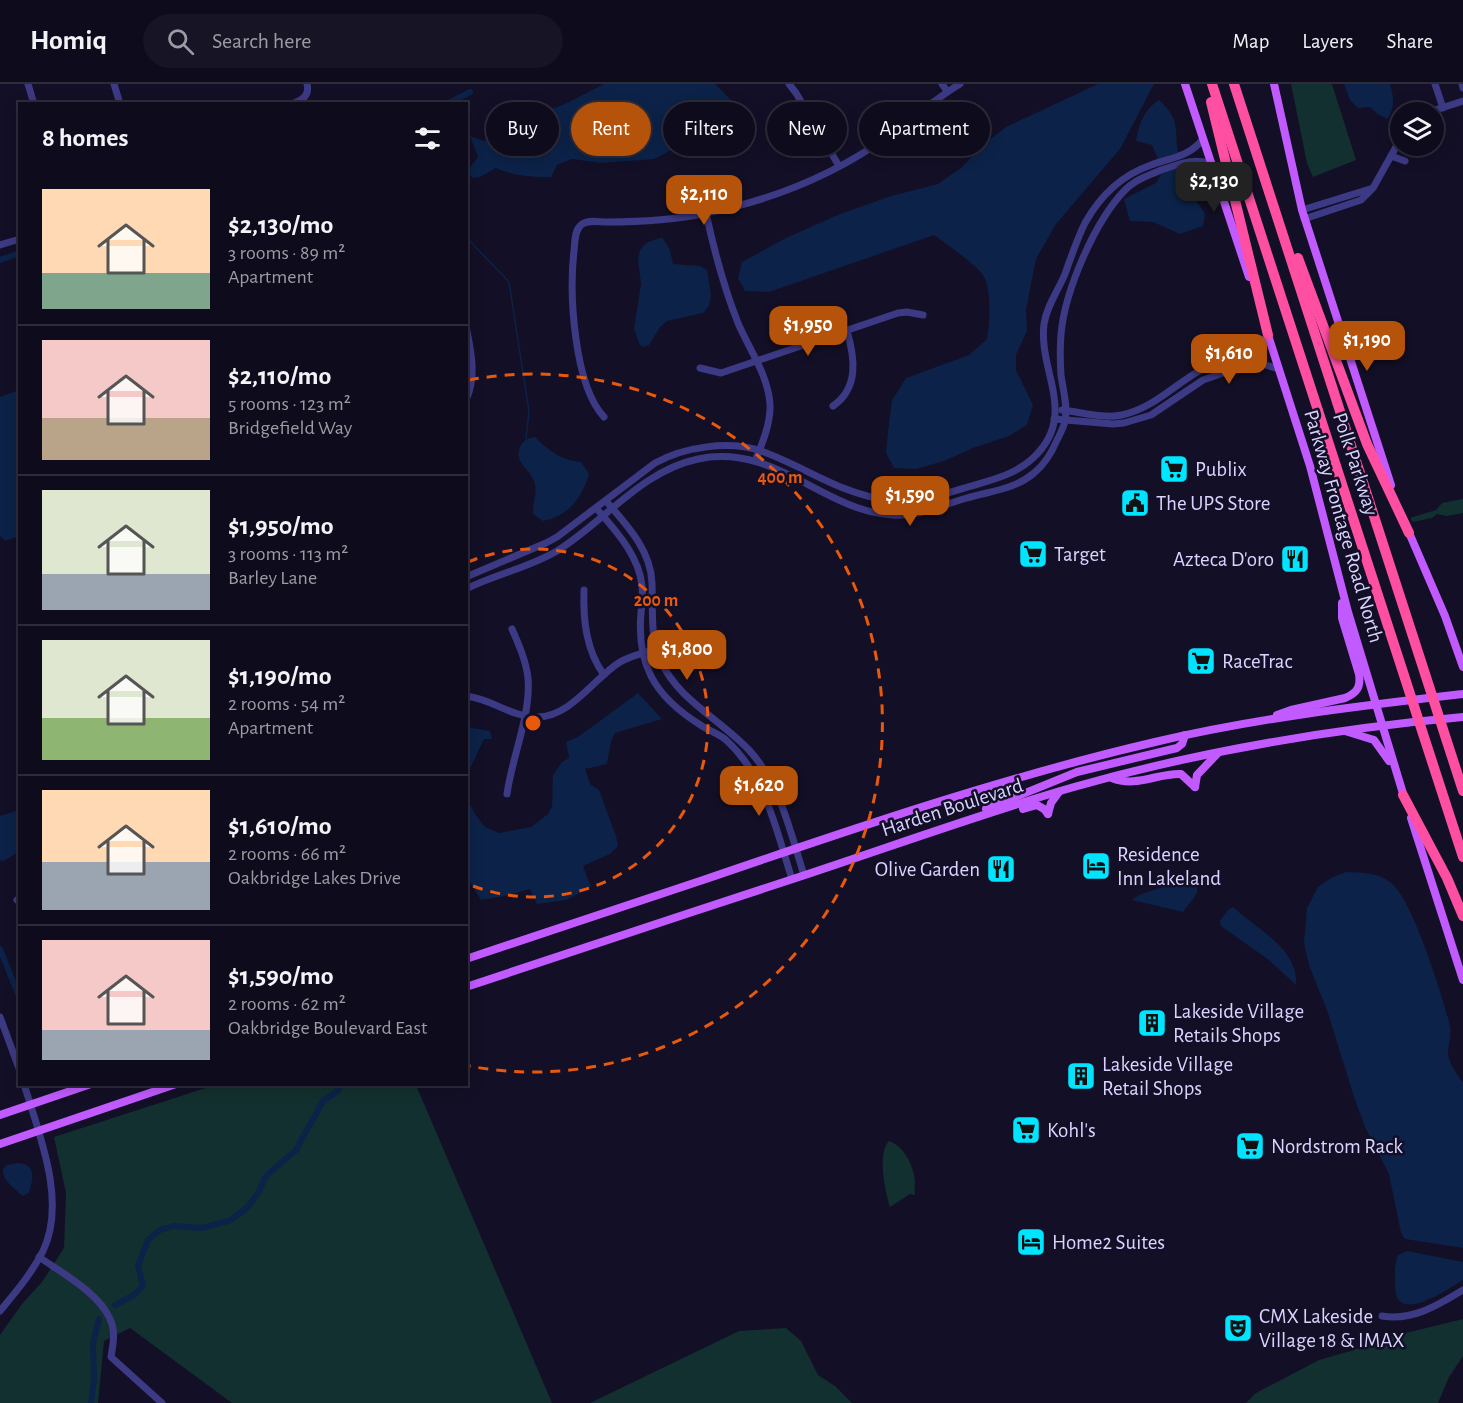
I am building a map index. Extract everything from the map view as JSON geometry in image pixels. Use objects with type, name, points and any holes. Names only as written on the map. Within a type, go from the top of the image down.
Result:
[{"type":"highway","points":[[1207,84],[1268,335]]},
{"type":"highway","name":"Polk Parkway","points":[[1212,84],[1463,857]]},
{"type":"highway","name":"Polk Parkway","points":[[1234,84],[1463,791]]},
{"type":"highway","points":[[1249,128],[1366,444],[1409,532]]},
{"type":"highway","points":[[1403,795],[1433,850],[1463,916]]},
{"type":"main road","name":"Parkway Frontage Road North","points":[[1185,84],[1310,466],[1342,589],[1403,795],[1463,980]]},
{"type":"main road","points":[[1274,84],[1303,214],[1367,414],[1409,532],[1445,616],[1463,667]]},
{"type":"main road","points":[[1259,721],[1291,710],[1345,698],[1353,695],[1358,689],[1359,674],[1342,618],[1342,589]]},
{"type":"main road","name":"Harden Boulevard","points":[[468,958],[981,788],[1185,735],[1259,721],[1463,694]]},
{"type":"main road","name":"Harden Boulevard","points":[[468,986],[1059,792],[1218,753],[1382,724],[1463,717]]},
{"type":"main road","points":[[1343,730],[1374,740],[1397,774]]},
{"type":"main road","points":[[913,839],[935,826],[990,808],[1077,772],[1177,748],[1182,744],[1185,735]]},
{"type":"main road","points":[[1112,778],[1120,782],[1133,783],[1160,776],[1181,774],[1195,787],[1197,775],[1218,753]]},
{"type":"main road","points":[[959,823],[974,824],[1037,805],[1048,814],[1051,803],[1059,792]]},
{"type":"main road","points":[[0,1115],[85,1086]]},
{"type":"main road","points":[[0,1144],[170,1086]]},
{"type":"street","points":[[28,84],[33,102]]},
{"type":"street","points":[[114,84],[119,102]]},
{"type":"street","points":[[296,102],[307,94],[308,84]]},
{"type":"street","points":[[789,84],[839,166]]},
{"type":"street","points":[[942,84],[948,91]]},
{"type":"street","points":[[604,417],[594,406],[579,357],[574,331],[572,275],[578,229],[585,222],[646,221],[706,213],[771,195],[839,166],[890,135],[960,84]]},
{"type":"street","points":[[1435,84],[1441,102]]},
{"type":"street","points":[[1444,108],[1463,101]]},
{"type":"street","points":[[468,576],[546,543],[606,501],[642,472],[667,457],[708,447],[723,446],[760,450],[860,495],[890,501],[914,501],[937,496],[1023,467],[1043,446],[1054,419],[1054,388],[1044,340],[1045,322],[1050,304],[1064,276],[1083,227],[1094,208],[1119,182],[1136,171],[1190,152],[1203,139]]},
{"type":"street","points":[[1303,214],[1361,200],[1373,188],[1391,156],[1405,161]]},
{"type":"street","points":[[468,588],[544,558],[564,546],[649,481],[685,463],[716,457],[755,461],[774,467],[855,506],[892,515],[911,515],[1022,482],[1034,473],[1054,449],[1065,420],[1061,334],[1065,309],[1077,273],[1096,234],[1126,189],[1139,179],[1196,160],[1211,164]]},
{"type":"street","points":[[706,213],[729,296],[766,384],[770,404],[767,426],[755,461]]},
{"type":"street","points":[[0,245],[18,240]]},
{"type":"street","points":[[700,368],[721,373],[898,313],[923,315]]},
{"type":"street","points":[[833,406],[847,394],[851,379],[852,353],[847,331]]},
{"type":"street","points":[[1055,410],[1112,416],[1134,411],[1148,406],[1198,371],[1254,349],[1268,335]]},
{"type":"street","points":[[468,341],[473,379],[468,394]]},
{"type":"street","points":[[1054,419],[1124,423],[1151,415],[1203,380],[1262,364],[1279,369]]},
{"type":"street","points":[[606,501],[642,548],[647,559],[652,581],[655,649],[671,681],[740,741],[757,760],[775,788],[783,806],[804,875]]},
{"type":"street","points":[[596,508],[627,546],[640,574],[643,598],[640,637],[651,677],[672,705],[724,738],[744,759],[763,791],[792,879]]},
{"type":"street","points":[[584,590],[585,619],[590,645],[595,660],[604,675]]},
{"type":"street","points":[[507,795],[510,772],[527,705],[528,681],[523,657],[512,629]]},
{"type":"street","points":[[468,696],[485,700],[514,715],[547,716],[561,711],[620,662],[655,649]]},
{"type":"street","points":[[0,1017],[18,1066]]},
{"type":"street","points":[[0,1311],[19,1288],[39,1257],[51,1227],[53,1211],[52,1190],[25,1086]]},
{"type":"street","points":[[39,1257],[78,1284],[101,1305],[111,1320],[114,1338],[111,1357],[162,1403]]},
{"type":"street","points":[[1382,1316],[1399,1317],[1424,1311],[1463,1290]]},
{"type":"green space","points":[[1291,84],[1332,84],[1356,160],[1313,177],[1307,163]]},
{"type":"green space","points":[[1463,499],[1463,513],[1446,516],[1437,514],[1432,518],[1413,522],[1410,518],[1436,510],[1442,503]]},
{"type":"green space","points":[[212,1086],[416,1086],[552,1403],[232,1403],[130,1328],[104,1341],[98,1403],[0,1403],[0,1335],[22,1304],[42,1282],[64,1248],[66,1193],[54,1137]]},
{"type":"green space","points":[[889,1141],[898,1146],[906,1155],[915,1178],[915,1195],[910,1194],[890,1207],[884,1183],[883,1163],[883,1154]]},
{"type":"green space","points":[[1463,1319],[1463,1356],[1449,1377],[1438,1403],[1246,1403],[1256,1393],[1319,1360],[1354,1350],[1373,1341]]},
{"type":"green space","points":[[786,1328],[801,1341],[818,1375],[835,1386],[852,1403],[590,1403],[739,1331]]},
{"type":"water","points":[[604,84],[715,84],[732,102],[663,102],[663,154],[654,159],[601,163],[572,159],[557,165],[551,177],[516,174],[496,168],[480,177],[472,178],[468,170],[478,157],[470,136],[484,141],[486,140],[486,156],[559,156],[559,106]]},
{"type":"water","points":[[1098,84],[1154,84],[1120,149],[1056,224],[1036,259],[1026,310],[1027,331],[1016,355],[1016,370],[1033,405],[1027,425],[1009,436],[944,461],[916,469],[894,468],[886,453],[892,400],[906,378],[969,355],[987,339],[989,296],[982,274],[967,259],[934,235],[769,292],[745,291],[738,278],[742,262],[786,238],[840,214],[891,196],[938,184],[962,167],[972,156],[990,156],[990,140],[1006,127]]},
{"type":"water","points":[[1344,84],[1390,84],[1393,102],[1390,102],[1388,119],[1370,107],[1358,108],[1350,100]]},
{"type":"water","points":[[1159,100],[1174,119],[1178,153],[1158,159],[1152,145],[1136,141],[1143,118]]},
{"type":"water","points":[[1183,167],[1197,202],[1205,214],[1203,226],[1180,234],[1153,222],[1130,221],[1124,199],[1156,183],[1162,173]]},
{"type":"water","points":[[662,237],[670,250],[673,264],[700,266],[707,270],[711,295],[709,306],[703,313],[667,321],[660,327],[649,345],[644,347],[640,345],[634,329],[641,284],[638,259],[640,250],[646,243]]},
{"type":"water","points":[[18,390],[18,536],[5,541],[0,536],[0,397]]},
{"type":"water","points":[[535,437],[556,454],[581,462],[589,474],[583,491],[573,505],[560,515],[543,521],[533,514],[535,485],[519,458],[520,447],[523,443]]},
{"type":"water","points":[[638,693],[662,719],[615,733],[611,741],[607,764],[585,769],[590,784],[599,790],[618,846],[610,854],[583,866],[591,887],[566,900],[537,904],[530,889],[481,900],[468,879],[468,800],[485,827],[499,833],[531,827],[548,814],[552,807],[553,775],[562,762],[569,758],[566,742],[578,737]]},
{"type":"water","points":[[468,727],[490,731],[492,739],[484,739],[468,773]]},
{"type":"water","points":[[18,810],[18,853],[2,862],[0,859],[0,816]]},
{"type":"water","points":[[1346,872],[1380,876],[1399,891],[1417,927],[1441,993],[1450,1029],[1448,1054],[1463,1082],[1463,1248],[1405,1239],[1401,1233],[1389,1174],[1365,1127],[1327,1010],[1309,965],[1304,943],[1307,908],[1318,887]]},
{"type":"water","points":[[1189,878],[1197,886],[1197,890],[1183,912],[1132,900],[1139,895]]},
{"type":"water","points":[[1233,907],[1283,950],[1291,960],[1296,985],[1269,960],[1221,926],[1220,921]]},
{"type":"water","points":[[18,1163],[28,1166],[32,1174],[29,1193],[22,1196],[6,1180],[3,1173],[7,1165]]},
{"type":"water","points":[[1407,1251],[1463,1262],[1463,1280],[1424,1302],[1404,1304],[1398,1298],[1395,1287],[1395,1270],[1398,1255]]},
{"type":"waterway","points":[[451,102],[470,92]]},
{"type":"waterway","points":[[468,239],[509,282],[529,411],[526,439]]},
{"type":"waterway","points":[[0,260],[18,254]]},
{"type":"waterway","points":[[0,949],[18,994]]},
{"type":"waterway","points":[[115,1305],[134,1295],[143,1286],[138,1266],[148,1240],[160,1230],[173,1226],[202,1228],[231,1220],[248,1207],[266,1176],[296,1150],[323,1101],[338,1091],[340,1086]]},
{"type":"waterway","points":[[91,1403],[94,1379],[93,1343],[99,1319]]},
{"type":"place","name":"Publix","points":[[1174,469]]},
{"type":"place","name":"The UPS Store","points":[[1135,503]]},
{"type":"place","name":"Target","points":[[1033,554]]},
{"type":"place","name":"Azteca D'oro","points":[[1295,559]]},
{"type":"place","name":"RaceTrac","points":[[1201,661]]},
{"type":"place","name":"Residence Inn Lakeland","points":[[1096,866]]},
{"type":"place","name":"Olive Garden","points":[[1001,869]]},
{"type":"place","name":"Lakeside Village Retails Shops","points":[[1152,1023]]},
{"type":"place","name":"Lakeside Village Retail Shops","points":[[1081,1076]]},
{"type":"place","name":"Kohl's","points":[[1026,1130]]},
{"type":"place","name":"Nordstrom Rack","points":[[1250,1146]]},
{"type":"place","name":"Home2 Suites","points":[[1031,1242]]},
{"type":"place","name":"CMX Lakeside Village 18 & IMAX","points":[[1238,1328]]}]
